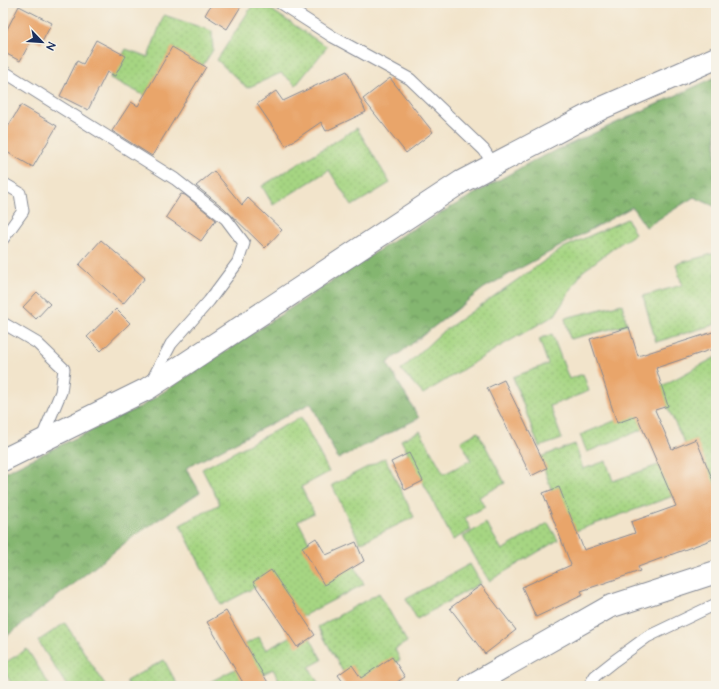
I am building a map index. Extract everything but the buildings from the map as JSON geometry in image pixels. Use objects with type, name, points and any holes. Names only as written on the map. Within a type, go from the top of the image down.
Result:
[{"type":"street","points":[[3,460],[147,389],[461,182],[602,108],[716,58]]},
{"type":"street","points":[[470,686],[609,607],[716,572]]},
{"type":"lane","points":[[280,3],[333,37],[410,79],[484,150],[494,164]]},
{"type":"lane","points":[[3,71],[175,179],[226,219],[244,243],[238,262],[209,301],[171,344],[147,389]]},
{"type":"lane","points":[[3,183],[20,193],[23,211],[3,239]]},
{"type":"lane","points":[[3,323],[37,343],[64,369],[61,392],[40,442]]},
{"type":"lane","points":[[589,686],[595,676],[647,637],[716,604]]},
{"type":"green space","points":[[254,3],[261,3],[327,47],[296,85],[281,73],[247,88],[217,60]]},
{"type":"green space","points":[[164,15],[212,31],[213,50],[173,110],[110,78],[126,49],[148,57]]},
{"type":"green space","points":[[716,77],[716,207],[694,197],[646,227],[632,207],[484,288],[387,363],[419,418],[338,459],[311,403],[186,468],[200,492],[134,536],[3,639],[3,473],[142,406],[402,235],[529,163]]},
{"type":"green space","points":[[357,128],[390,183],[352,206],[329,170],[273,205],[262,186]]},
{"type":"green space","points":[[627,219],[635,234],[582,272],[555,315],[499,347],[423,394],[401,370],[441,333],[563,248]]},
{"type":"green space","points":[[716,253],[716,324],[656,342],[643,296],[682,285],[676,264]]},
{"type":"green space","points":[[622,304],[627,325],[570,339],[565,318]]},
{"type":"green space","points":[[552,334],[569,379],[583,374],[589,391],[550,406],[562,439],[539,447],[513,377],[548,364],[539,339]]},
{"type":"green space","points":[[716,357],[716,508],[658,388]]},
{"type":"green space","points":[[639,411],[646,428],[587,452],[580,435]]},
{"type":"green space","points":[[301,417],[329,472],[301,487],[314,513],[298,521],[323,568],[348,555],[364,584],[295,620],[273,578],[221,605],[180,525],[220,504],[202,469]]},
{"type":"green space","points":[[420,431],[444,474],[471,460],[461,441],[478,432],[505,483],[479,497],[485,507],[465,518],[471,530],[453,540],[401,440]]},
{"type":"green space","points":[[575,444],[583,469],[606,461],[613,481],[664,463],[676,495],[567,534],[540,457]]},
{"type":"green space","points":[[385,458],[414,517],[360,543],[332,485]]},
{"type":"green space","points":[[486,523],[502,550],[548,523],[558,540],[489,581],[463,537]]},
{"type":"green space","points":[[470,564],[481,583],[417,619],[406,599]]},
{"type":"green space","points":[[379,593],[407,642],[395,649],[400,660],[351,686],[318,627]]},
{"type":"green space","points":[[65,623],[106,686],[67,686],[38,641]]},
{"type":"green space","points":[[305,629],[322,660],[309,667],[320,686],[282,686],[273,669],[259,676],[242,646],[259,637],[266,650]]},
{"type":"green space","points":[[27,649],[50,686],[13,686],[3,669],[3,664]]},
{"type":"green space","points":[[164,660],[178,686],[129,686],[126,681]]},
{"type":"green space","points":[[239,667],[249,686],[202,686]]}]
